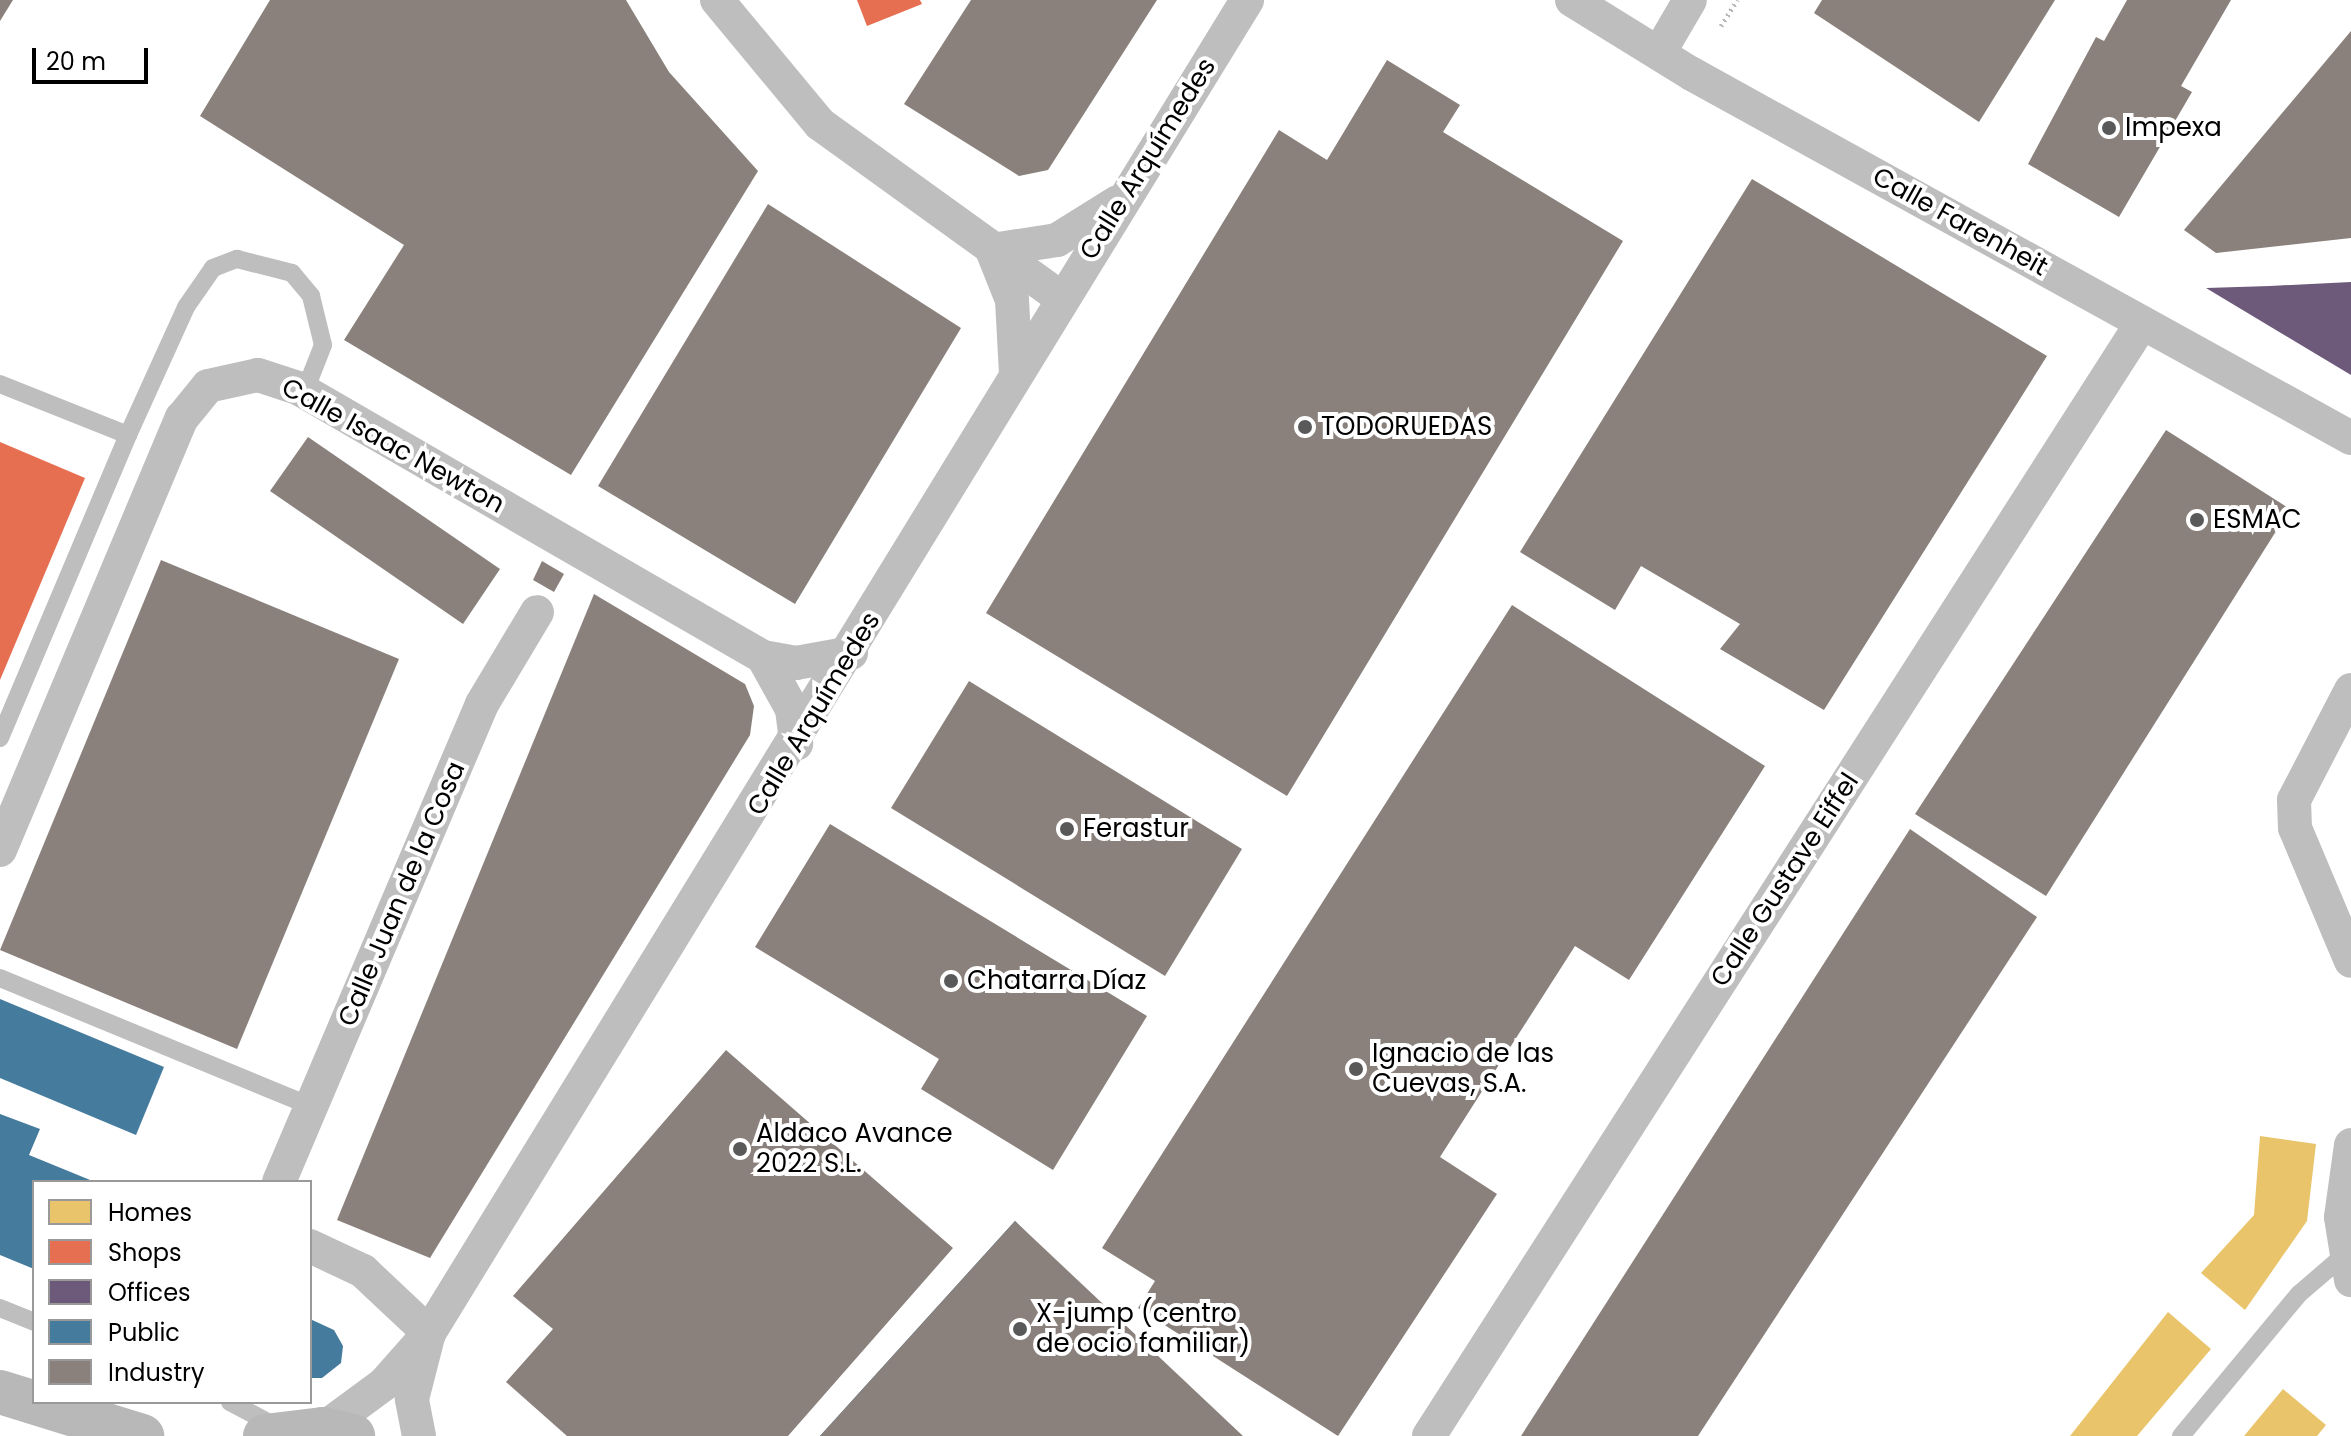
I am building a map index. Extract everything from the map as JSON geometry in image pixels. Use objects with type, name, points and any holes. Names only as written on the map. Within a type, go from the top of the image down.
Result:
[{"type":"street","points":[[717,0],[820,124],[1061,298]]},
{"type":"street","name":"Calle Arquímedes","points":[[419,1436],[412,1399],[429,1333],[796,744],[1061,298],[1247,0]]},
{"type":"street","name":"Calle Farenheit","points":[[1572,0],[1659,53],[2351,438]]},
{"type":"street","points":[[1659,53],[1690,0]]},
{"type":"street","points":[[992,250],[1057,240],[1124,197]]},
{"type":"street","points":[[992,250],[1012,300],[1016,373]]},
{"type":"street","name":"Calle Gustave Eiffel","points":[[1429,1436],[2142,323]]},
{"type":"street","name":"Calle Isaac Newton","points":[[0,850],[182,418],[208,386],[258,375],[305,391],[763,657],[796,663],[851,653]]},
{"type":"street","name":"Calle Juan de la Cosa","points":[[280,1180],[482,704],[537,612]]},
{"type":"street","points":[[763,657],[792,709],[796,744]]},
{"type":"street","points":[[2351,690],[2294,800],[2295,828],[2351,961]]},
{"type":"street","points":[[2346,1268],[2351,1145]]},
{"type":"street","points":[[306,1433],[384,1384],[429,1333],[363,1271],[312,1247]]},
{"type":"street","points":[[12,1398],[78,1436]]},
{"type":"street","points":[[12,1398],[32,1404]]},
{"type":"street","points":[[33,1404],[142,1436]]},
{"type":"lane","points":[[0,738],[128,435],[186,307],[213,268],[237,259],[292,273],[311,296],[323,345],[305,391]]},
{"type":"lane","points":[[0,384],[128,435]]},
{"type":"lane","points":[[0,978],[311,1106]]},
{"type":"lane","points":[[2181,1436],[2299,1294],[2346,1268]]},
{"type":"lane","points":[[0,1308],[32,1321]]},
{"type":"lane","points":[[235,1404],[306,1433]]},
{"type":"building: Homes","points":[[2260,1136],[2316,1144],[2307,1221],[2245,1310],[2201,1273],[2254,1215]]},
{"type":"building: Homes","points":[[2168,1312],[2211,1349],[2137,1436],[2070,1436]]},
{"type":"building: Homes","points":[[2283,1389],[2326,1425],[2317,1436],[2244,1436]]},
{"type":"building: Shops","points":[[857,0],[920,0],[922,4],[867,26]]},
{"type":"building: Shops","points":[[0,442],[85,478],[0,680]]},
{"type":"building: Offices","points":[[2351,282],[2351,375],[2206,288],[2270,286]]},
{"type":"building: Public","points":[[0,999],[164,1067],[136,1135],[0,1078]]},
{"type":"building: Public","points":[[0,1114],[40,1129],[29,1155],[90,1180],[32,1180],[32,1268],[0,1255]]},
{"type":"building: Public","name":"X-jump (centro de ocio familiar)","points":[[1015,1221],[1229,1436],[820,1436]]},
{"type":"building: Public","points":[[312,1320],[334,1330],[343,1346],[341,1363],[322,1378],[312,1378]]},
{"type":"building: Industry","points":[[0,0],[13,0],[0,21]]},
{"type":"building: Industry","points":[[270,0],[626,0],[669,72],[758,171],[571,475],[344,340],[404,245],[200,116]]},
{"type":"building: Industry","points":[[971,0],[1157,0],[1048,170],[1019,176],[904,104]]},
{"type":"building: Industry","points":[[1822,0],[2055,0],[1979,122],[1814,13]]},
{"type":"building: Industry","name":"Impexa","points":[[2127,0],[2231,0],[2181,86],[2192,92],[2119,217],[2028,164],[2096,37],[2104,41]]},
{"type":"building: Industry","points":[[2351,31],[2351,238],[2216,253],[2184,230]]},
{"type":"building: Industry","name":"TODORUEDAS","points":[[1387,60],[1460,105],[1443,132],[1623,241],[1287,796],[986,613],[1279,130],[1327,160]]},
{"type":"building: Industry","points":[[1752,179],[2047,356],[1824,710],[1720,649],[1740,624],[1641,566],[1615,610],[1520,552]]},
{"type":"building: Industry","points":[[768,204],[961,328],[795,604],[598,486]]},
{"type":"building: Industry","points":[[2166,430],[2290,509],[2046,896],[1915,814]]},
{"type":"building: Industry","points":[[308,437],[500,569],[463,624],[270,491]]},
{"type":"building: Industry","points":[[161,560],[399,659],[237,1049],[0,950]]},
{"type":"building: Industry","points":[[542,561],[564,574],[554,592],[533,580]]},
{"type":"building: Industry","points":[[594,594],[745,684],[754,706],[750,735],[430,1258],[337,1220]]},
{"type":"building: Industry","name":"Ignacio de las Cuevas, S.A.","points":[[1512,605],[1765,766],[1629,980],[1575,946],[1440,1157],[1497,1194],[1338,1436],[1138,1308],[1155,1281],[1102,1248]]},
{"type":"building: Industry","name":"Ferastur","points":[[969,681],[1242,849],[1165,976],[891,808]]},
{"type":"building: Industry","name":"Chatarra Díaz","points":[[830,824],[1147,1016],[1053,1170],[921,1089],[939,1059],[755,947]]},
{"type":"building: Industry","points":[[1910,829],[2037,917],[1698,1436],[1521,1436]]},
{"type":"building: Industry","name":"Aldaco Avance 2022 S.L.","points":[[726,1050],[953,1248],[788,1436],[567,1436],[506,1382],[553,1329],[513,1296]]},
{"type":"building: Industry","name":"X-jump (centro de ocio familiar)","points":[[1015,1221],[1243,1436],[820,1436]]},
{"type":"place","name":"Impexa","points":[[2109,128]]},
{"type":"place","name":"TODORUEDAS","points":[[1305,427]]},
{"type":"place","name":"ESMAC","points":[[2197,520]]},
{"type":"place","name":"Ferastur","points":[[1067,829]]},
{"type":"place","name":"Chatarra Díaz","points":[[951,981]]},
{"type":"place","name":"Ignacio de las Cuevas, S.A.","points":[[1356,1069]]},
{"type":"place","name":"Aldaco Avance 2022 S.L.","points":[[740,1149]]},
{"type":"place","name":"X-jump (centro de ocio familiar)","points":[[1020,1329]]}]
